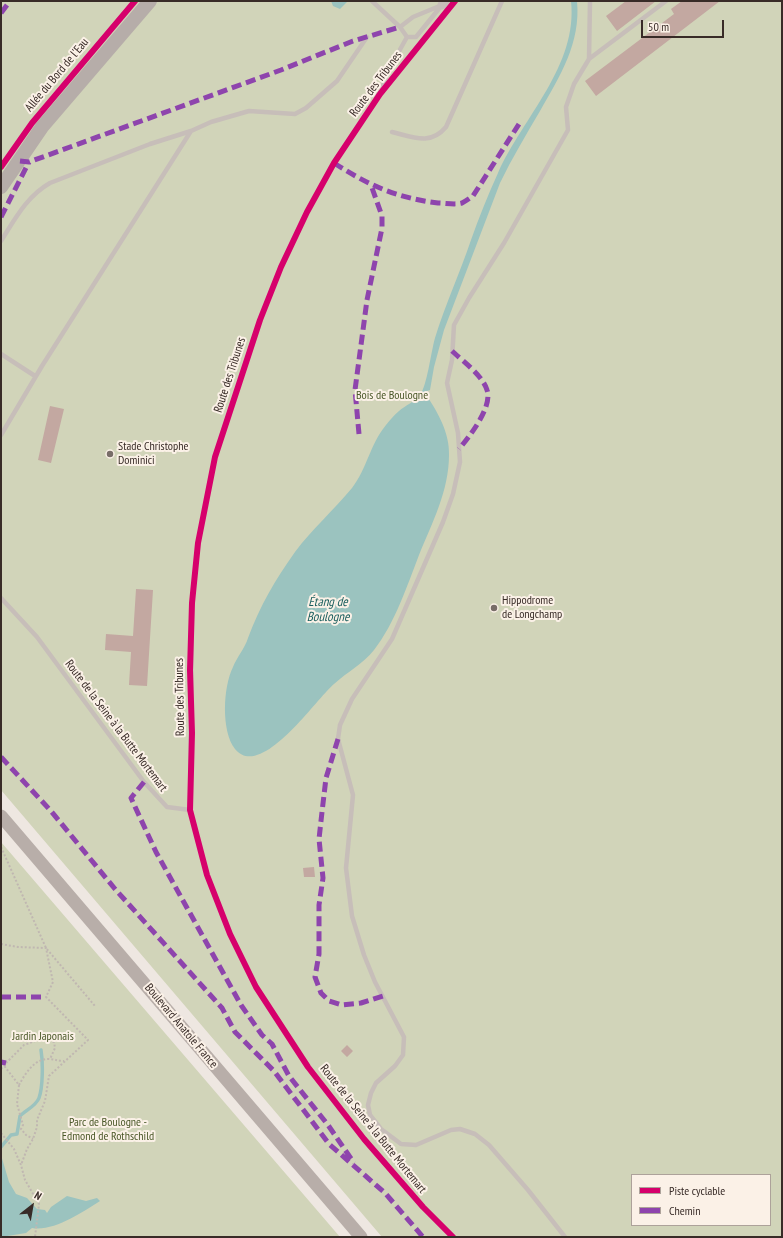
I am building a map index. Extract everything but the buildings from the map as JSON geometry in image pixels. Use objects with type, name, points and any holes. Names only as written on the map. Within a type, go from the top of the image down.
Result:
[{"type":"main road","name":"Allée du Bord de l'Eau","points":[[1,187],[42,127],[150,1]]},
{"type":"main road","name":"Boulevard Anatole France","points":[[1,816],[361,1237]]},
{"type":"lane","points":[[372,1],[400,27]]},
{"type":"lane","points":[[392,132],[428,139],[440,133],[446,127],[502,1]]},
{"type":"lane","points":[[588,59],[590,1]]},
{"type":"lane","points":[[565,1237],[489,1145],[475,1134],[460,1129],[451,1130],[416,1145],[401,1144],[381,1129],[370,1115],[368,1105],[371,1093],[376,1083],[395,1066],[403,1055],[404,1037],[375,982],[364,955],[352,916],[346,868],[353,795],[338,739],[340,725],[352,699],[392,639],[443,522],[453,494],[460,462],[458,433],[447,383],[452,360],[454,325],[469,298],[504,243],[568,130],[566,107],[574,84],[588,59],[666,1]]},
{"type":"lane","name":"Route des Tribunes","points":[[407,37],[400,27],[412,17],[445,5]]},
{"type":"lane","name":"Route des Tribunes","points":[[407,37],[416,37],[445,5]]},
{"type":"lane","points":[[1,241],[29,198],[38,190],[50,183],[150,144],[191,131],[211,122],[249,112],[295,114],[306,108],[337,81],[367,37]]},
{"type":"lane","name":"Route des Tribunes","points":[[190,810],[192,603],[198,542],[215,457],[260,320],[281,267],[307,212],[334,163],[380,94],[388,71],[407,37]]},
{"type":"lane","points":[[1,435],[35,376],[191,131]]},
{"type":"lane","points":[[1,354],[35,376]]},
{"type":"lane","name":"Route de la Seine à la Butte Mortemart","points":[[1,598],[37,637],[144,782],[167,807],[190,810],[207,875],[230,934],[256,987],[308,1067],[364,1139],[424,1208],[453,1237]]},
{"type":"path","points":[[1,846],[46,948],[53,982],[46,997],[88,1040],[49,1076],[45,1101],[37,1120],[37,1127],[33,1139],[26,1149],[21,1165]]},
{"type":"path","points":[[1,944],[18,947],[46,948],[95,1006]]},
{"type":"path","points":[[1,1069],[24,1045],[44,1038],[54,1042],[55,1048],[50,1059]]},
{"type":"path","points":[[33,1139],[26,1135],[21,1129],[23,1125],[16,1104],[19,1085],[27,1071],[40,1060],[50,1059],[55,1062],[65,1061]]},
{"type":"path","points":[[2,1062],[19,1085]]},
{"type":"path","points":[[1,1132],[8,1141],[21,1165],[25,1180],[39,1204],[35,1237]]},
{"type":"green space","name":"Bois de Boulogne","points":[[1,1],[782,1],[782,1237],[382,1237],[1,790]]},
{"type":"green space","name":"Parc de Boulogne - Edmond de Rothschild","points":[[1,842],[340,1237],[1,1237]]},
{"type":"water","points":[[331,1],[348,1],[340,9],[333,6]]},
{"type":"water","name":"Étang de Boulogne","points":[[571,1],[577,1],[577,16],[576,31],[568,59],[500,183],[444,330],[434,367],[430,390],[427,391],[426,395],[439,416],[448,439],[449,455],[446,481],[439,506],[400,604],[388,628],[370,655],[334,684],[288,734],[273,746],[259,754],[246,756],[235,749],[230,741],[227,731],[225,709],[227,686],[233,667],[245,645],[263,604],[288,562],[309,535],[352,488],[361,473],[376,440],[386,425],[397,413],[420,395],[427,377],[439,326],[487,198],[509,152],[558,69],[566,47],[571,25]]},
{"type":"water","points":[[1,1155],[9,1182],[16,1194],[27,1198],[37,1209],[45,1210],[47,1213],[51,1207],[67,1196],[86,1201],[97,1198],[100,1201],[68,1220],[58,1224],[49,1227],[32,1228],[26,1233],[1,1237]]},
{"type":"waterway","points":[[1,1147],[11,1135],[17,1134],[20,1116],[38,1101],[42,1074],[41,1050]]},
{"type":"marked path","points":[[1,13],[10,1]]},
{"type":"marked path","points":[[20,161],[29,162],[281,70],[353,41],[400,27]]},
{"type":"marked path","points":[[334,163],[359,178],[396,194],[423,201],[453,204],[462,203],[473,196],[519,124]]},
{"type":"marked path","points":[[1,217],[29,162]]},
{"type":"marked path","points":[[359,434],[355,390],[367,300],[382,228],[382,216],[371,185]]},
{"type":"marked path","points":[[452,351],[481,379],[487,390],[488,397],[487,405],[479,421],[459,449]]},
{"type":"marked path","points":[[338,739],[326,778],[319,839],[323,878],[319,905],[319,954],[315,977],[321,993],[329,1001],[342,1005],[361,1003],[383,996]]},
{"type":"marked path","points":[[1,757],[51,811],[115,889],[222,1008],[235,1032],[274,1071],[329,1144],[385,1193],[423,1237]]},
{"type":"marked path","points":[[144,782],[131,798],[156,852],[241,1005],[262,1035],[272,1044],[289,1076],[328,1125],[354,1163]]},
{"type":"marked path","points":[[1,997],[46,997]]},
{"type":"marked path","points":[[1,1062],[6,1063]]},
{"type":"cycle path","points":[[1,167],[32,123],[135,1]]},
{"type":"cycle path","points":[[453,1237],[423,1207],[364,1139],[308,1067],[256,987],[230,934],[207,875],[190,810],[192,733],[190,670],[192,603],[198,543],[215,457],[260,320],[281,267],[307,212],[334,163],[380,94],[455,1]]},
{"type":"place","name":"Stade Christophe Dominici","points":[[110,454]]},
{"type":"place","name":"Hippodrome de Longchamp","points":[[494,608]]},
{"type":"park label","name":"Jardin Japonais","points":[[43,1037]]}]
